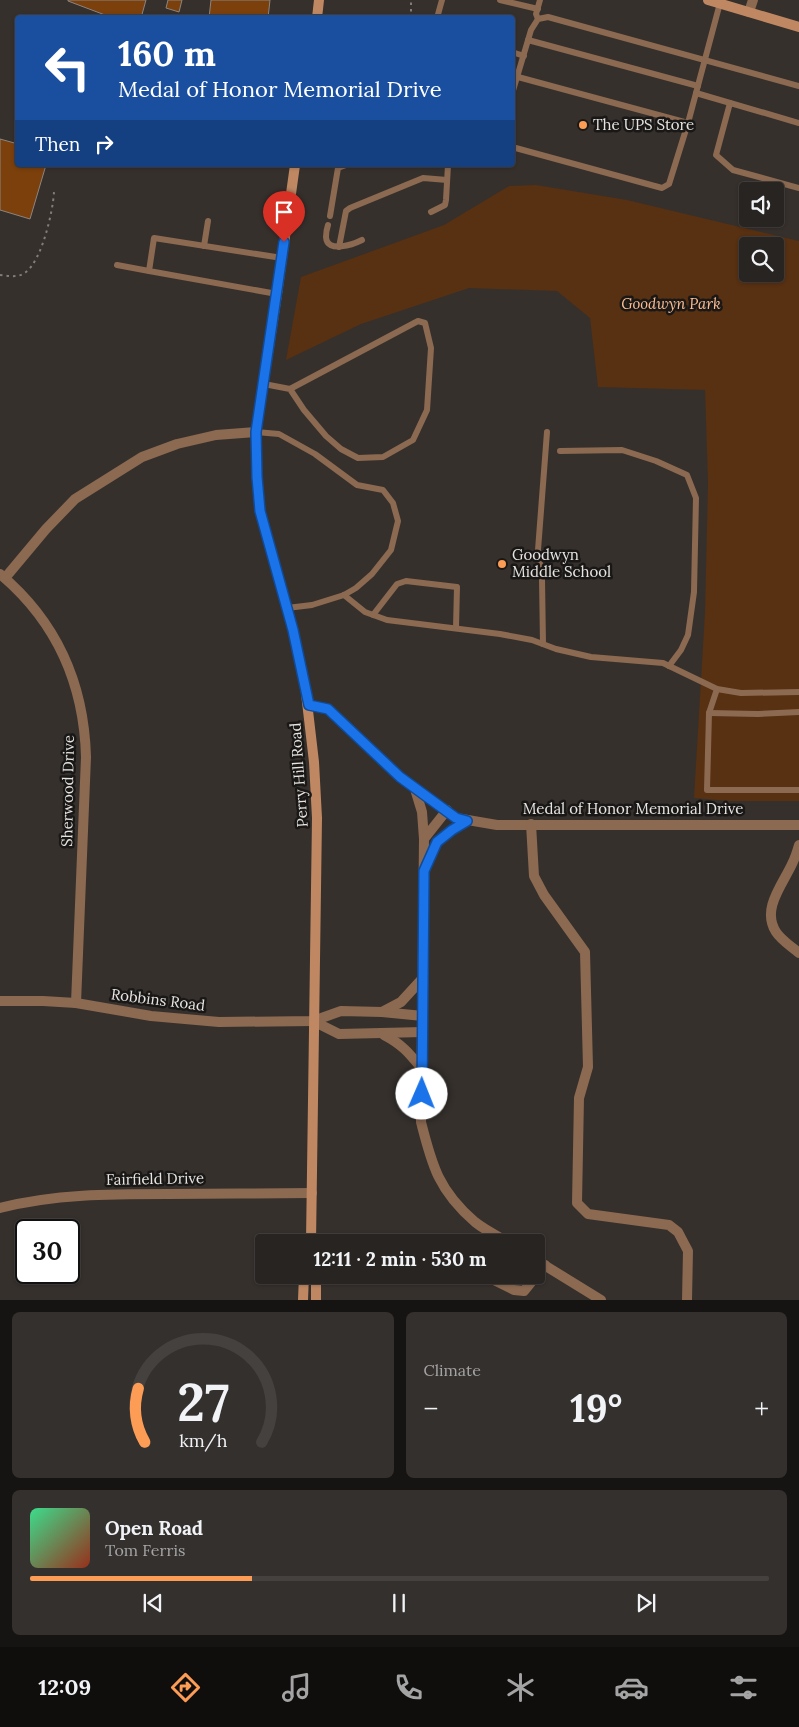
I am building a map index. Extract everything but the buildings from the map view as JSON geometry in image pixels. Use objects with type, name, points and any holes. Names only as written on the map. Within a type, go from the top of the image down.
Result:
[{"type":"main road","points":[[318,15],[320,0]]},
{"type":"main road","points":[[708,0],[799,27]]},
{"type":"main road","name":"Perry Hill Road","points":[[295,167],[256,432],[260,511],[298,649],[309,705],[317,818],[311,1234]]},
{"type":"main road","points":[[303,1300],[304,1284]]},
{"type":"main road","points":[[316,1284],[316,1300]]},
{"type":"street","points":[[749,12],[753,0]]},
{"type":"street","points":[[2,576],[76,499],[142,457],[177,444],[216,435],[256,432]]},
{"type":"street","name":"Sherwood Drive","points":[[2,576],[32,606],[59,645],[67,661],[78,693],[83,718],[86,757],[76,1003]]},
{"type":"street","name":"Medal of Honor Memorial Drive","points":[[309,705],[328,709],[400,777],[456,818],[467,821],[497,825],[799,825]]},
{"type":"street","points":[[414,788],[422,812],[424,839],[421,1122],[430,1157],[439,1180],[454,1200],[476,1223],[495,1234]]},
{"type":"street","points":[[424,839],[447,810]]},
{"type":"street","points":[[424,871],[437,842],[467,821]]},
{"type":"street","points":[[531,824],[534,876],[544,895],[585,952],[588,1068],[579,1098],[577,1203],[588,1214],[669,1225],[678,1232],[688,1250],[687,1300]]},
{"type":"street","points":[[799,846],[774,900],[771,915],[775,930],[784,941],[799,953]]},
{"type":"street","points":[[382,1012],[401,1002],[423,978]]},
{"type":"street","name":"Robbins Road","points":[[0,1001],[76,1003],[183,1020],[219,1022],[313,1021]]},
{"type":"street","points":[[313,1021],[340,1011],[382,1012],[423,1016]]},
{"type":"street","points":[[313,1021],[338,1034],[423,1032]]},
{"type":"street","points":[[383,1034],[405,1048],[422,1070]]},
{"type":"street","name":"Fairfield Drive","points":[[0,1208],[49,1200],[110,1194],[312,1193]]},
{"type":"street","points":[[545,1265],[601,1300]]},
{"type":"street","points":[[502,1284],[514,1290],[524,1291],[528,1284]]},
{"type":"lane","points":[[438,15],[442,0]]},
{"type":"lane","points":[[500,0],[538,9]]},
{"type":"lane","points":[[538,19],[536,14],[540,0]]},
{"type":"lane","points":[[515,148],[662,188],[669,184],[688,123],[720,4]]},
{"type":"lane","points":[[515,85],[531,30],[538,19],[548,17],[799,86]]},
{"type":"lane","points":[[528,40],[697,90],[730,103],[799,123]]},
{"type":"lane","points":[[515,53],[524,56]]},
{"type":"lane","points":[[518,76],[688,123]]},
{"type":"lane","points":[[730,103],[716,155],[733,170],[799,188]]},
{"type":"lane","points":[[330,216],[338,168],[341,167]]},
{"type":"lane","points":[[431,212],[444,205],[446,200],[448,167]]},
{"type":"lane","points":[[339,247],[346,211],[350,208],[423,178],[447,180]]},
{"type":"lane","points":[[204,246],[208,221]]},
{"type":"lane","points":[[328,225],[326,237],[331,245],[339,247],[348,246],[362,240]]},
{"type":"lane","points":[[149,271],[154,238],[282,258]]},
{"type":"lane","points":[[117,265],[277,294]]},
{"type":"lane","points":[[264,384],[290,389],[418,321],[425,323],[431,348],[427,410],[413,440],[382,457],[358,458],[340,449],[304,410],[290,389]]},
{"type":"lane","points":[[256,432],[279,434],[315,454],[357,485],[383,490],[393,503],[398,521],[391,550],[372,574],[356,588],[344,596],[312,605],[287,608]]},
{"type":"lane","points":[[544,644],[542,580],[538,550],[547,432]]},
{"type":"lane","points":[[560,450],[622,450],[656,461],[687,475],[696,498],[694,592],[688,635],[681,650],[669,666]]},
{"type":"lane","points":[[373,615],[397,584],[406,581],[457,587],[456,628]]},
{"type":"lane","points":[[344,596],[365,612],[387,620],[500,634],[532,640],[591,657],[663,663],[717,690],[741,693],[799,692]]},
{"type":"lane","points":[[717,690],[709,713],[707,790],[799,790]]},
{"type":"lane","points":[[709,713],[758,714],[799,712]]},
{"type":"path","points":[[411,0],[411,15]]},
{"type":"path","points":[[0,275],[14,276],[26,272],[36,259],[47,231],[54,192]]},
{"type":"green space","name":"Goodwyn Park","points":[[536,185],[627,200],[782,237],[739,237],[739,282],[784,282],[784,237],[799,241],[799,801],[730,801],[694,798],[705,612],[708,483],[705,390],[598,387],[590,318],[557,291],[469,288],[361,324],[286,360],[301,277],[444,225],[509,186]]},
{"type":"place","name":"The UPS Store","points":[[583,125]]},
{"type":"place","name":"Goodwyn Middle School","points":[[502,564]]},
{"type":"route","points":[[284,242],[256,432],[258,498],[298,649],[309,705],[328,709],[400,777],[456,818],[467,821],[437,842],[424,871],[422,1094]]}]
